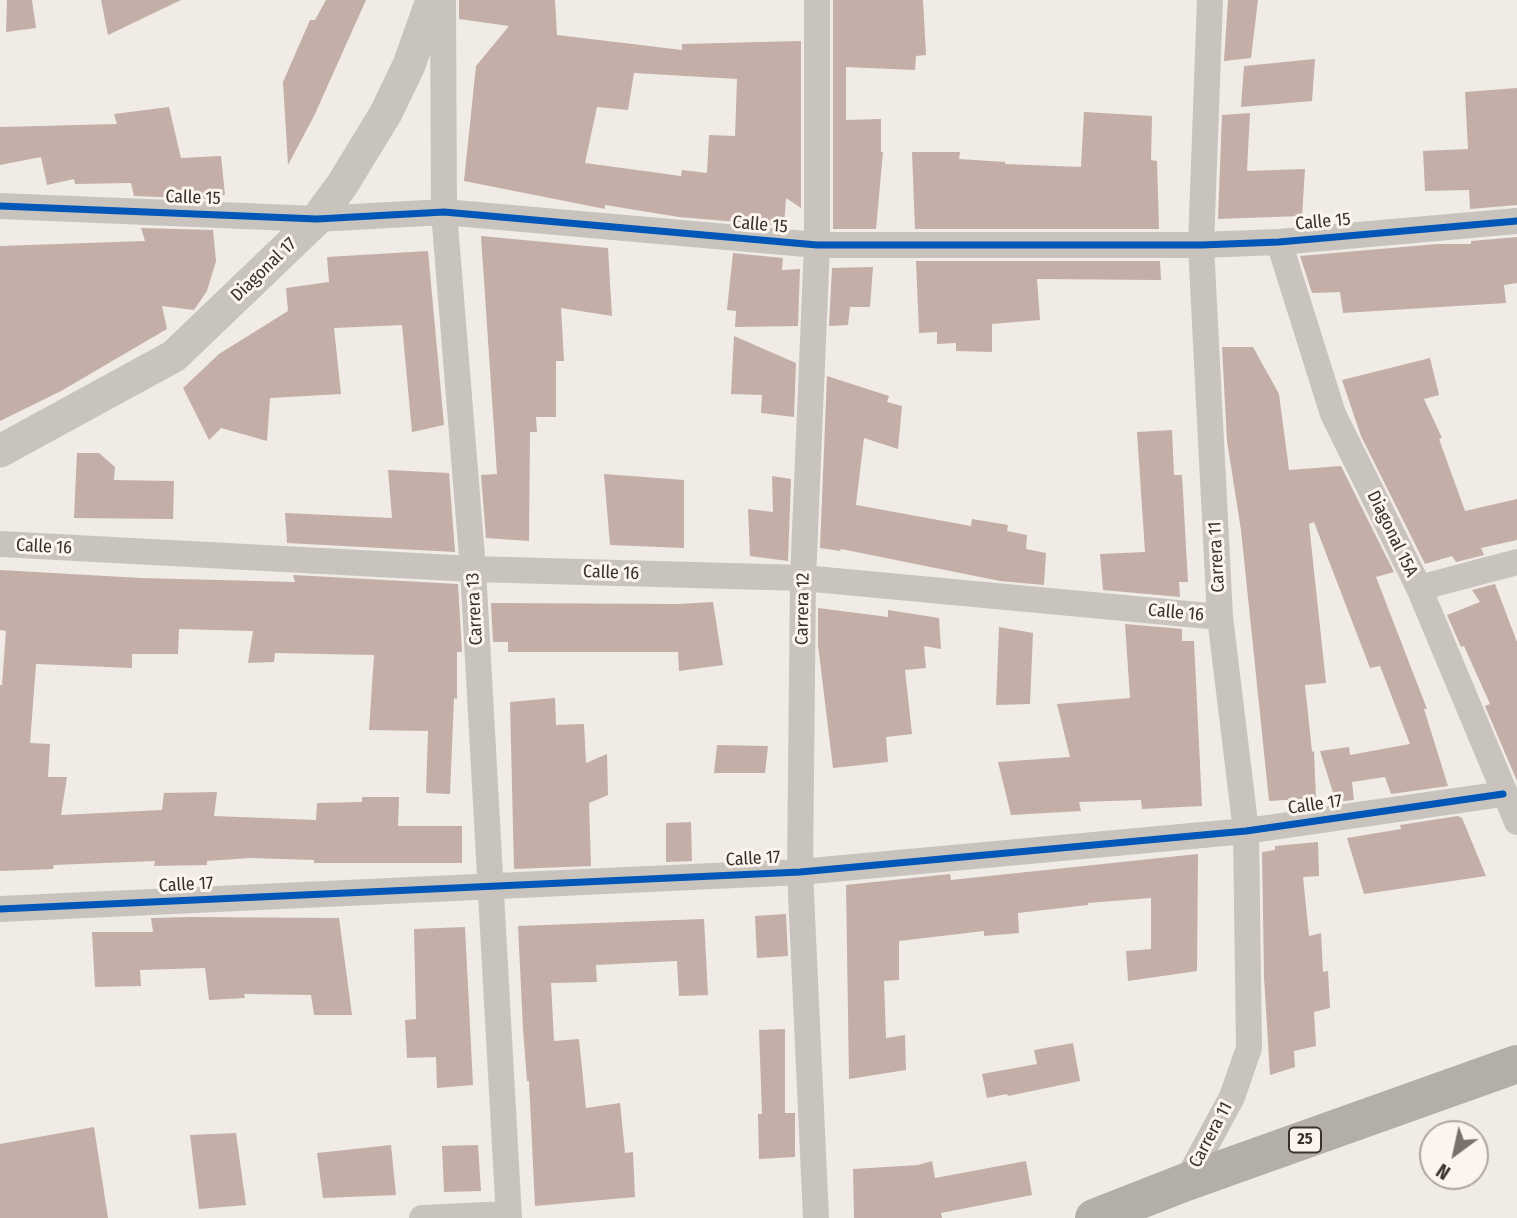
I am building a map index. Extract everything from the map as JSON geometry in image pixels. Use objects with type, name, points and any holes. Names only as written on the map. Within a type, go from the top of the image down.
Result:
[{"type":"highway","name":"25","points":[[1094,1218],[1186,1182],[1517,1064]]},
{"type":"street","name":"Diagonal 17","points":[[0,451],[174,356],[317,219],[342,185],[386,113],[408,65],[432,0]]},
{"type":"street","name":"Carrera 13","points":[[443,0],[444,212],[473,569],[508,1216]]},
{"type":"street","name":"Carrera 12","points":[[816,1218],[800,872],[803,578],[817,246],[817,0]]},
{"type":"street","name":"Carrera 11","points":[[1186,1182],[1232,1097],[1249,1048],[1246,831],[1220,617],[1200,245],[1210,0]]},
{"type":"street","name":"Calle 15","points":[[0,206],[317,219],[444,212],[817,246],[1200,245],[1279,242],[1517,221]]},
{"type":"street","name":"Diagonal 15A","points":[[1279,242],[1333,414],[1419,588],[1517,822]]},
{"type":"street","name":"Calle 16","points":[[0,544],[473,569],[803,578],[1220,617]]},
{"type":"street","points":[[1419,588],[1517,562]]},
{"type":"street","name":"Calle 17","points":[[0,909],[800,872],[1246,831],[1503,794]]},
{"type":"street","points":[[422,1218],[508,1216]]},
{"type":"building","points":[[7,0],[32,0],[36,28],[6,32]]},
{"type":"building","points":[[101,0],[181,0],[108,35]]},
{"type":"building","points":[[326,0],[366,0],[314,116],[288,165],[283,82],[310,20],[315,20]]},
{"type":"building","points":[[459,0],[555,0],[557,35],[682,50],[682,44],[801,41],[801,208],[786,198],[784,226],[679,217],[605,205],[605,209],[464,181],[476,66],[509,26],[459,19]],"holes":[[[634,73],[737,79],[735,136],[709,135],[707,173],[682,170],[681,176],[585,163],[597,107],[628,110]]]},
{"type":"building","points":[[833,0],[923,0],[926,55],[916,56],[915,70],[846,67],[846,120],[881,119],[883,152],[876,229],[833,229]]},
{"type":"building","points":[[1228,0],[1258,0],[1251,58],[1224,61]]},
{"type":"building","points":[[1315,59],[1312,101],[1241,107],[1244,66]]},
{"type":"building","points":[[1517,88],[1517,205],[1470,209],[1469,190],[1425,191],[1423,151],[1468,149],[1465,92]]},
{"type":"building","points":[[169,107],[181,158],[221,156],[225,195],[210,196],[210,199],[134,196],[131,183],[75,184],[74,179],[47,185],[41,157],[0,165],[0,127],[117,124],[114,114]]},
{"type":"building","points":[[1084,112],[1152,116],[1151,160],[1157,161],[1159,229],[915,229],[912,152],[960,152],[959,159],[1081,167]]},
{"type":"building","points":[[1250,113],[1247,171],[1305,169],[1302,216],[1218,219],[1222,115]]},
{"type":"building","points":[[141,228],[213,230],[216,261],[207,291],[194,310],[162,306],[167,329],[61,391],[0,421],[0,246],[145,241]]},
{"type":"building","points":[[481,236],[608,248],[612,316],[561,308],[564,361],[556,361],[556,417],[536,417],[537,432],[530,432],[529,541],[486,538],[481,475],[497,474]]},
{"type":"building","points":[[1517,237],[1517,283],[1504,285],[1506,303],[1343,313],[1340,292],[1312,293],[1300,256],[1437,244],[1471,244],[1471,241]]},
{"type":"building","points":[[428,251],[444,425],[412,432],[402,325],[334,328],[341,394],[270,398],[267,441],[221,428],[209,440],[183,388],[219,354],[288,311],[286,288],[329,282],[327,257]]},
{"type":"building","points":[[733,253],[783,258],[782,270],[800,269],[798,326],[735,327],[736,311],[727,310]]},
{"type":"building","points":[[916,261],[1160,261],[1161,280],[1037,279],[1040,320],[992,324],[992,352],[956,351],[956,343],[937,344],[937,332],[919,333]]},
{"type":"building","points":[[873,267],[870,307],[850,307],[848,325],[829,326],[832,268]]},
{"type":"building","points":[[734,336],[796,363],[794,417],[761,413],[762,395],[731,394]]},
{"type":"building","points":[[1222,347],[1253,347],[1279,394],[1289,470],[1341,466],[1394,572],[1376,577],[1427,709],[1424,709],[1448,786],[1391,794],[1385,777],[1352,782],[1354,800],[1336,802],[1320,751],[1349,747],[1350,755],[1410,744],[1380,666],[1370,668],[1314,522],[1309,524],[1326,683],[1305,685],[1312,752],[1314,751],[1316,798],[1269,801],[1241,530],[1227,441]]},
{"type":"building","points":[[1430,358],[1439,395],[1424,399],[1442,438],[1439,439],[1465,511],[1517,499],[1517,540],[1481,548],[1484,555],[1456,562],[1452,556],[1425,564],[1361,436],[1342,380]]},
{"type":"building","points":[[827,376],[889,396],[887,402],[902,406],[898,449],[864,438],[856,505],[971,526],[972,519],[1008,525],[1007,531],[1027,535],[1026,549],[1046,553],[1044,585],[1000,581],[841,549],[820,548]]},
{"type":"building","points":[[1172,430],[1174,475],[1182,475],[1188,582],[1179,582],[1180,597],[1103,590],[1100,554],[1145,552],[1137,432]]},
{"type":"building","points":[[77,453],[99,453],[115,467],[114,480],[174,481],[173,519],[74,518]]},
{"type":"building","points":[[388,470],[449,473],[455,552],[287,543],[285,513],[392,518]]},
{"type":"building","points":[[604,474],[684,480],[684,548],[610,545]]},
{"type":"building","points":[[772,476],[791,479],[788,561],[750,556],[748,509],[773,512]]},
{"type":"building","points":[[0,570],[141,578],[295,582],[293,575],[458,584],[462,652],[457,652],[457,699],[454,698],[450,794],[426,793],[428,731],[369,730],[374,655],[275,653],[274,662],[248,663],[253,631],[179,629],[178,654],[132,654],[132,668],[36,664],[30,743],[50,744],[48,777],[67,777],[61,815],[162,810],[164,793],[217,792],[214,816],[316,820],[317,803],[362,802],[362,797],[399,797],[398,826],[462,826],[462,863],[314,863],[314,860],[250,858],[207,861],[207,865],[154,866],[155,861],[54,865],[53,869],[0,871],[0,685],[6,631],[0,630]]},
{"type":"building","points":[[1495,584],[1517,642],[1517,781],[1485,706],[1490,704],[1447,615],[1480,602],[1472,590]]},
{"type":"building","points":[[713,602],[723,665],[679,671],[678,652],[508,652],[508,642],[493,642],[491,603]]},
{"type":"building","points":[[818,608],[888,617],[888,610],[939,618],[941,649],[924,646],[926,668],[905,670],[912,734],[886,737],[888,762],[833,768],[818,645]]},
{"type":"building","points":[[1125,624],[1182,629],[1182,641],[1194,641],[1202,806],[1142,809],[1141,800],[1079,802],[1081,811],[1011,815],[998,762],[1070,757],[1057,704],[1130,698]]},
{"type":"building","points":[[999,627],[1033,633],[1030,704],[996,705]]},
{"type":"building","points":[[555,698],[556,725],[584,724],[586,763],[607,754],[608,795],[589,803],[591,866],[514,869],[510,702]]},
{"type":"building","points":[[717,745],[768,746],[765,773],[714,773]]},
{"type":"building","points":[[1458,816],[1462,818],[1486,876],[1364,894],[1347,838],[1401,829],[1400,825]]},
{"type":"building","points":[[691,822],[692,861],[666,862],[666,823]]},
{"type":"building","points":[[1318,842],[1319,876],[1303,877],[1309,936],[1321,933],[1323,972],[1328,971],[1330,1008],[1314,1012],[1316,1046],[1294,1051],[1295,1067],[1270,1075],[1264,977],[1262,852],[1275,850],[1275,846]]},
{"type":"building","points":[[1198,854],[1197,971],[1128,981],[1126,951],[1151,949],[1151,898],[1018,913],[1019,933],[984,936],[984,931],[899,941],[899,980],[884,981],[886,1038],[905,1035],[906,1070],[849,1079],[846,885],[950,874],[951,880]]},
{"type":"building","points":[[786,914],[788,956],[757,958],[755,916]]},
{"type":"building","points":[[151,918],[339,918],[352,1015],[314,1015],[311,995],[244,994],[245,998],[209,1000],[205,968],[140,970],[141,986],[95,987],[92,932],[153,932]]},
{"type":"building","points":[[704,919],[708,995],[679,996],[677,961],[596,965],[597,982],[551,983],[554,1041],[579,1039],[586,1108],[620,1103],[625,1153],[633,1152],[635,1197],[535,1206],[518,926]]},
{"type":"building","points":[[465,927],[473,1085],[437,1088],[436,1057],[407,1058],[405,1020],[416,1019],[414,929]]},
{"type":"building","points":[[785,1029],[785,1113],[795,1113],[795,1157],[759,1159],[758,1114],[762,1114],[759,1030]]},
{"type":"building","points":[[1073,1043],[1080,1081],[987,1098],[982,1074],[1037,1064],[1034,1050]]},
{"type":"building","points":[[94,1127],[108,1218],[0,1218],[0,1144]]},
{"type":"building","points":[[236,1133],[246,1205],[199,1209],[190,1135]]},
{"type":"building","points":[[391,1145],[396,1195],[323,1198],[317,1153]]},
{"type":"building","points":[[478,1145],[481,1191],[444,1192],[442,1146]]},
{"type":"building","points":[[932,1161],[935,1178],[1026,1161],[1032,1195],[941,1213],[942,1218],[854,1218],[853,1169],[918,1165]]},
{"type":"cycle path","points":[[0,206],[317,219],[444,212],[817,245],[1201,245],[1279,242],[1517,221]]},
{"type":"cycle path","points":[[0,909],[800,872],[1246,831],[1503,794]]}]
